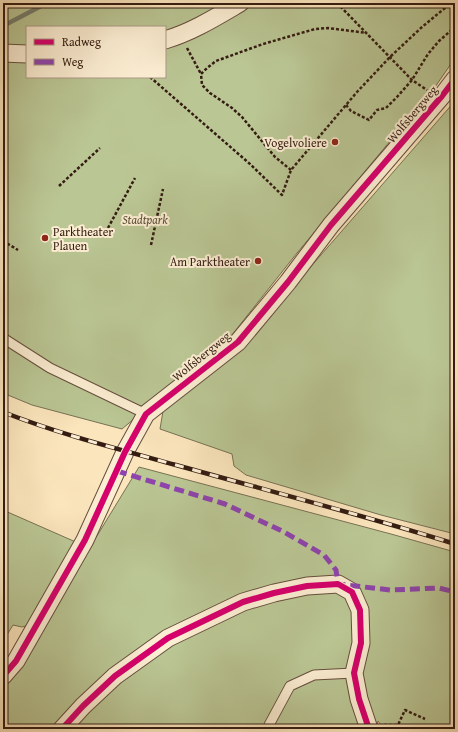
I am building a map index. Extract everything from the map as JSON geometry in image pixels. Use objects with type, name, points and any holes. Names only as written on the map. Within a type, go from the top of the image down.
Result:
[{"type":"street","points":[[173,38],[240,3]]},
{"type":"street","points":[[3,53],[26,54]]},
{"type":"street","name":"Wolfsbergweg","points":[[3,676],[16,661],[85,540],[125,452],[146,414],[238,342],[288,282],[331,226],[455,79]]},
{"type":"street","points":[[62,729],[83,706],[115,676],[168,638],[243,602],[274,593],[307,586],[338,584],[352,592],[360,610],[361,643],[354,673],[359,699],[369,729]]},
{"type":"lane","points":[[3,338],[50,368],[137,408],[146,414]]},
{"type":"lane","points":[[269,725],[290,686],[314,675],[354,673]]},
{"type":"path","points":[[337,3],[412,80],[423,88],[442,96]]},
{"type":"path","points":[[151,78],[250,164],[282,195],[291,170],[378,68],[451,3]]},
{"type":"path","points":[[202,74],[216,61],[263,44],[315,29],[328,28],[367,33]]},
{"type":"path","points":[[346,105],[350,111],[369,120],[377,110],[386,108],[412,80],[428,54],[439,41],[455,28]]},
{"type":"path","points":[[173,38],[202,74],[202,85],[210,93],[242,117],[275,157],[291,170]]},
{"type":"path","points":[[59,186],[100,148]]},
{"type":"path","points":[[108,228],[135,178]]},
{"type":"path","points":[[151,245],[163,189]]},
{"type":"path","points":[[3,241],[18,250]]},
{"type":"path","points":[[398,725],[405,710],[425,719]]},
{"type":"green space","name":"Stadtpark","points":[[3,3],[455,3],[455,58],[435,87],[297,253],[231,336],[122,429],[32,405],[3,393]]},
{"type":"green space","points":[[455,101],[455,534],[381,515],[246,475],[234,466],[232,454],[160,429],[163,411],[244,348],[294,286]]},
{"type":"green space","points":[[139,467],[455,552],[455,585],[450,584],[455,595],[455,729],[382,729],[382,726],[378,721],[376,729],[3,729],[3,690]]},
{"type":"green space","points":[[3,510],[78,543],[30,625],[22,627],[13,625],[5,638],[3,637]]},
{"type":"waterway","points":[[3,26],[47,3]]},
{"type":"railway","points":[[3,412],[89,441],[351,513],[455,544]]},
{"type":"marked path","points":[[117,471],[225,504],[284,532],[324,555],[336,570],[338,584],[390,590],[439,588],[455,592]]},
{"type":"marked path","points":[[266,729],[269,725]]},
{"type":"cycle path","points":[[3,676],[16,661],[85,540],[125,452],[146,414],[238,342],[288,282],[331,225],[455,79]]},
{"type":"cycle path","points":[[62,729],[83,706],[115,676],[168,638],[243,602],[274,593],[307,586],[338,584],[352,592],[360,610],[361,643],[354,673],[359,699],[369,729]]},
{"type":"place","name":"Vogelvoliere","points":[[335,142]]},
{"type":"place","name":"Parktheater Plauen","points":[[45,238]]},
{"type":"place","name":"Am Parktheater","points":[[258,261]]}]
